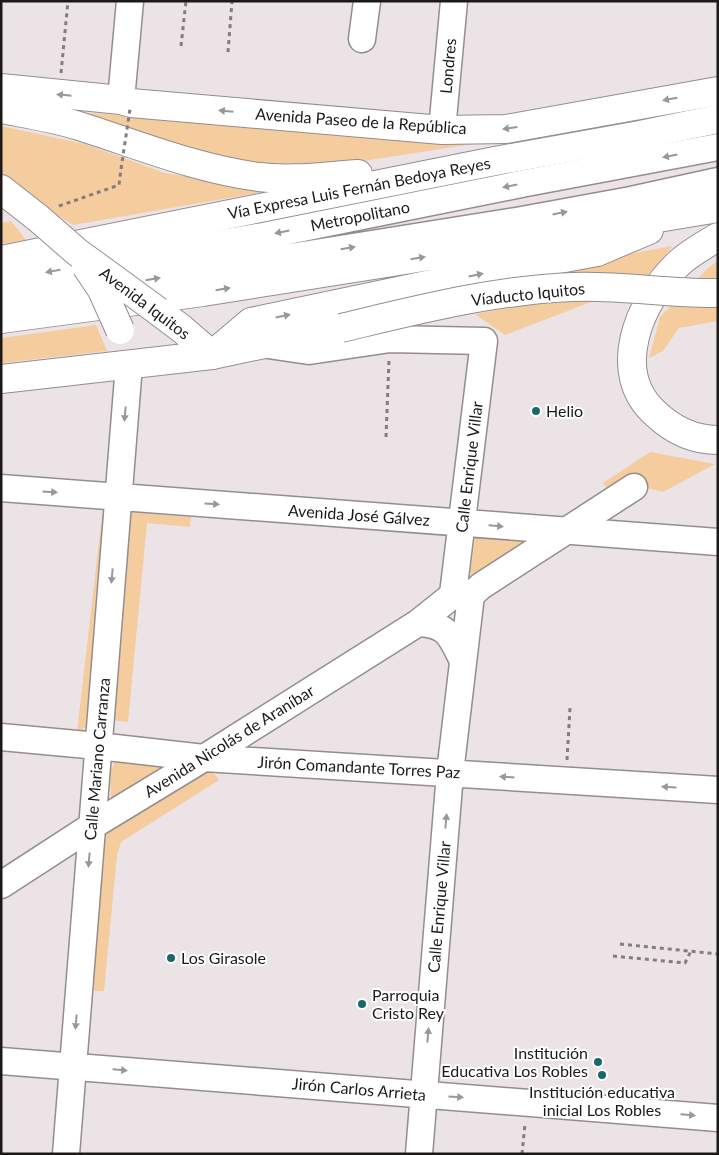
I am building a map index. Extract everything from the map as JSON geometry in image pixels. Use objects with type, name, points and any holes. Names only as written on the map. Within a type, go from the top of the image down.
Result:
[{"type":"main road","name":"Avenida Paseo de la República","points":[[1,88],[60,94],[125,104],[131,102],[442,130],[506,129],[718,91]]},
{"type":"main road","points":[[1,109],[77,126],[198,165],[262,177],[309,177],[472,166]]},
{"type":"main road","name":"Vía Expresa Luis Fernán Bedoya Reyes","points":[[1,260],[718,119]]},
{"type":"main road","name":"Avenida Iquitos","points":[[1,190],[77,252],[182,329],[212,355]]},
{"type":"main road","points":[[1,319],[212,290],[718,208]]},
{"type":"main road","points":[[212,355],[251,322],[484,273],[597,252],[689,213]]},
{"type":"main road","points":[[718,237],[678,264],[656,290],[636,329],[632,352],[633,375],[637,389],[651,410],[668,425],[681,432],[696,438],[718,440]]},
{"type":"main road","name":"Avenida Iquitos","points":[[77,252],[102,290],[120,330],[129,365]]},
{"type":"main road","name":"Víaducto Iquitos","points":[[263,344],[455,302],[524,291],[574,287],[718,294]]},
{"type":"main road","points":[[1,379],[212,355],[263,344]]},
{"type":"street","points":[[125,104],[130,1]]},
{"type":"street","points":[[362,40],[367,1]]},
{"type":"street","name":"Londres","points":[[442,130],[454,1]]},
{"type":"street","name":"Metropolitano","points":[[1,280],[263,236],[526,183],[718,147]]},
{"type":"street","name":"Metropolitano","points":[[1,302],[516,221],[631,200],[718,181]]},
{"type":"street","points":[[263,344],[309,351],[390,339]]},
{"type":"street","name":"Calle Enrique Villar","points":[[390,339],[484,340],[462,523],[463,661],[450,773],[419,1154]]},
{"type":"street","name":"Calle Mariano Carranza","points":[[66,1154],[129,365]]},
{"type":"street","name":"Avenida Nicolás de Araníbar","points":[[1,885],[92,826],[418,623],[448,599],[481,586],[634,487]]},
{"type":"street","name":"Avenida José Gálvez","points":[[1,488],[718,542]]},
{"type":"street","points":[[418,623],[429,623],[440,627],[449,634],[463,661]]},
{"type":"street","name":"Jirón Comandante Torres Paz","points":[[1,737],[204,758],[718,790]]},
{"type":"street","name":"Jirón Carlos Arrieta","points":[[1,1061],[718,1118]]},
{"type":"path","points":[[60,94],[68,1]]},
{"type":"path","points":[[181,46],[186,1]]},
{"type":"path","points":[[228,52],[232,1]]},
{"type":"path","points":[[36,217],[119,185],[125,104]]},
{"type":"path","points":[[386,437],[390,339]]},
{"type":"path","points":[[566,780],[570,708]]},
{"type":"path","points":[[620,944],[718,954]]},
{"type":"path","points":[[612,956],[684,963],[691,951]]},
{"type":"path","points":[[522,1154],[526,1103]]},
{"type":"shaded area","points":[[56,111],[153,117],[313,133],[479,143],[344,164],[229,163]]},
{"type":"shaded area","points":[[1,126],[85,144],[165,173],[274,190],[73,225],[1,180]]},
{"type":"shaded area","points":[[11,221],[26,240],[1,244],[1,223]]},
{"type":"shaded area","points":[[672,246],[652,277],[533,280],[538,271]]},
{"type":"shaded area","points":[[718,261],[718,321],[679,328],[663,351],[649,358],[660,317],[708,268]]},
{"type":"shaded area","points":[[599,299],[505,335],[475,314],[528,305]]},
{"type":"shaded area","points":[[96,325],[107,351],[1,363],[1,338]]},
{"type":"shaded area","points":[[650,452],[715,464],[663,492],[638,486],[610,493],[603,483]]},
{"type":"shaded area","points":[[129,512],[191,517],[190,527],[147,523],[128,722],[109,720]]},
{"type":"shaded area","points":[[102,516],[108,527],[90,725],[77,732]]},
{"type":"shaded area","points":[[476,532],[545,537],[470,575]]},
{"type":"shaded area","points":[[123,759],[180,761],[111,802],[110,772],[115,762]]},
{"type":"shaded area","points":[[210,768],[219,780],[121,842],[117,855],[104,991],[89,991],[103,838],[110,829]]},
{"type":"place","name":"Helio","points":[[536,411]]},
{"type":"place","name":"Los Girasole","points":[[171,958]]},
{"type":"place","name":"Parroquia Cristo Rey","points":[[362,1004]]},
{"type":"place","name":"Institución Educativa Los Robles","points":[[598,1062]]},
{"type":"place","name":"Institución educativa inicial Los Robles","points":[[602,1075]]}]
